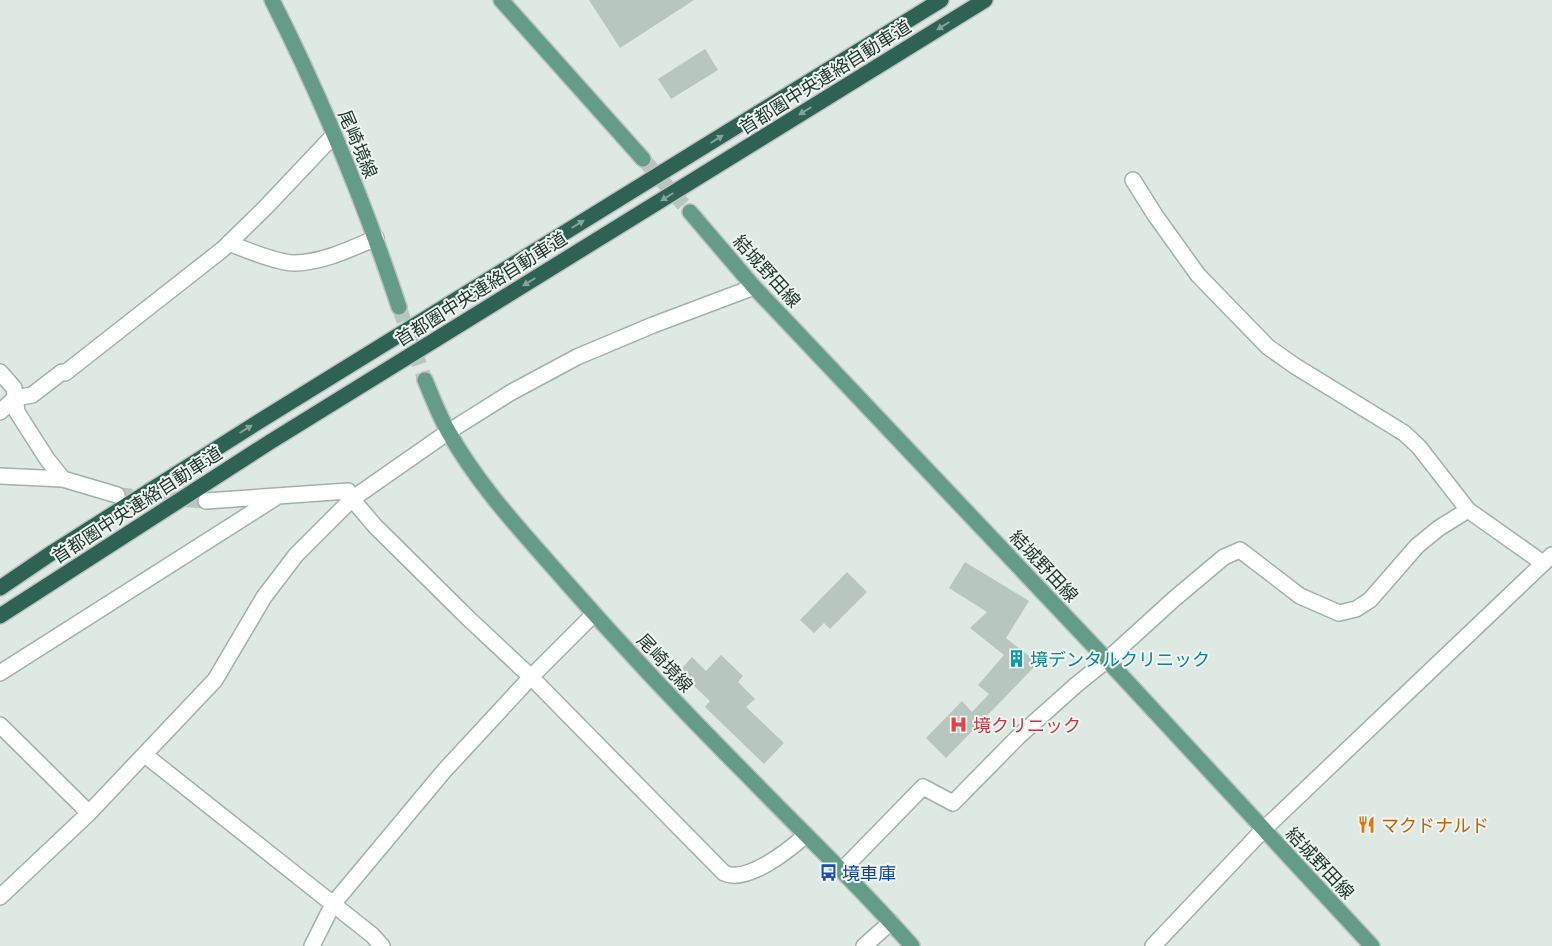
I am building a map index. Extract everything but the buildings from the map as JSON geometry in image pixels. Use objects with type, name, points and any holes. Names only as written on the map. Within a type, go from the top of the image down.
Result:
[{"type":"highway","name":"首都圏中央連絡自動車道","points":[[0,588],[53,552],[255,424],[941,0]]},
{"type":"highway","name":"首都圏中央連絡自動車道","points":[[0,616],[270,442],[985,0]]},
{"type":"main road","name":"尾崎境線","points":[[272,0],[295,46],[334,135],[376,238],[398,307]]},
{"type":"main road","points":[[502,0],[643,159]]},
{"type":"main road","name":"結城野田線","points":[[690,212],[754,287],[1107,660],[1372,946]]},
{"type":"main road","name":"尾崎境線","points":[[425,380],[448,432],[475,473],[594,614],[738,766],[842,870],[912,946]]},
{"type":"street","points":[[0,412],[15,398],[32,394],[62,372],[65,373],[230,243],[334,135]]},
{"type":"street","points":[[1133,180],[1155,215],[1198,275],[1268,347],[1295,366],[1404,433],[1434,466],[1468,510],[1547,559],[1264,829],[1153,946]]},
{"type":"street","points":[[230,243],[258,255],[294,263],[327,258],[376,238]]},
{"type":"street","points":[[0,897],[88,814],[215,680],[264,597],[296,555],[352,499],[448,432],[510,393],[577,357],[754,287]]},
{"type":"street","points":[[0,372],[14,388],[17,412],[47,459],[63,479]]},
{"type":"street","points":[[0,476],[63,479],[117,495]]},
{"type":"street","points":[[206,502],[348,491],[352,499],[375,526],[531,677],[724,873],[730,876],[749,874],[790,848],[806,835]]},
{"type":"street","points":[[0,673],[278,496]]},
{"type":"street","points":[[842,870],[923,787],[953,803],[1019,736],[1224,557],[1240,550],[1300,596],[1339,613],[1356,609],[1370,600],[1417,546],[1439,528],[1468,510]]},
{"type":"street","points":[[312,946],[333,904],[444,770],[531,677],[594,614]]},
{"type":"street","points":[[0,725],[88,814]]},
{"type":"street","points":[[145,754],[372,934],[382,946]]},
{"type":"street","points":[[864,946],[891,922]]},
{"type":"tunnel","points":[[643,159],[690,212]]},
{"type":"tunnel","points":[[399,307],[425,380]]},
{"type":"tunnel","points":[[117,495],[206,501]]},
{"type":"place","name":"境デンタルクリニック","points":[[1016,659]]},
{"type":"place","name":"境クリニック","points":[[959,725]]},
{"type":"place","name":"マクドナルド","points":[[1367,825]]},
{"type":"place","name":"境車庫","points":[[828,873]]}]
